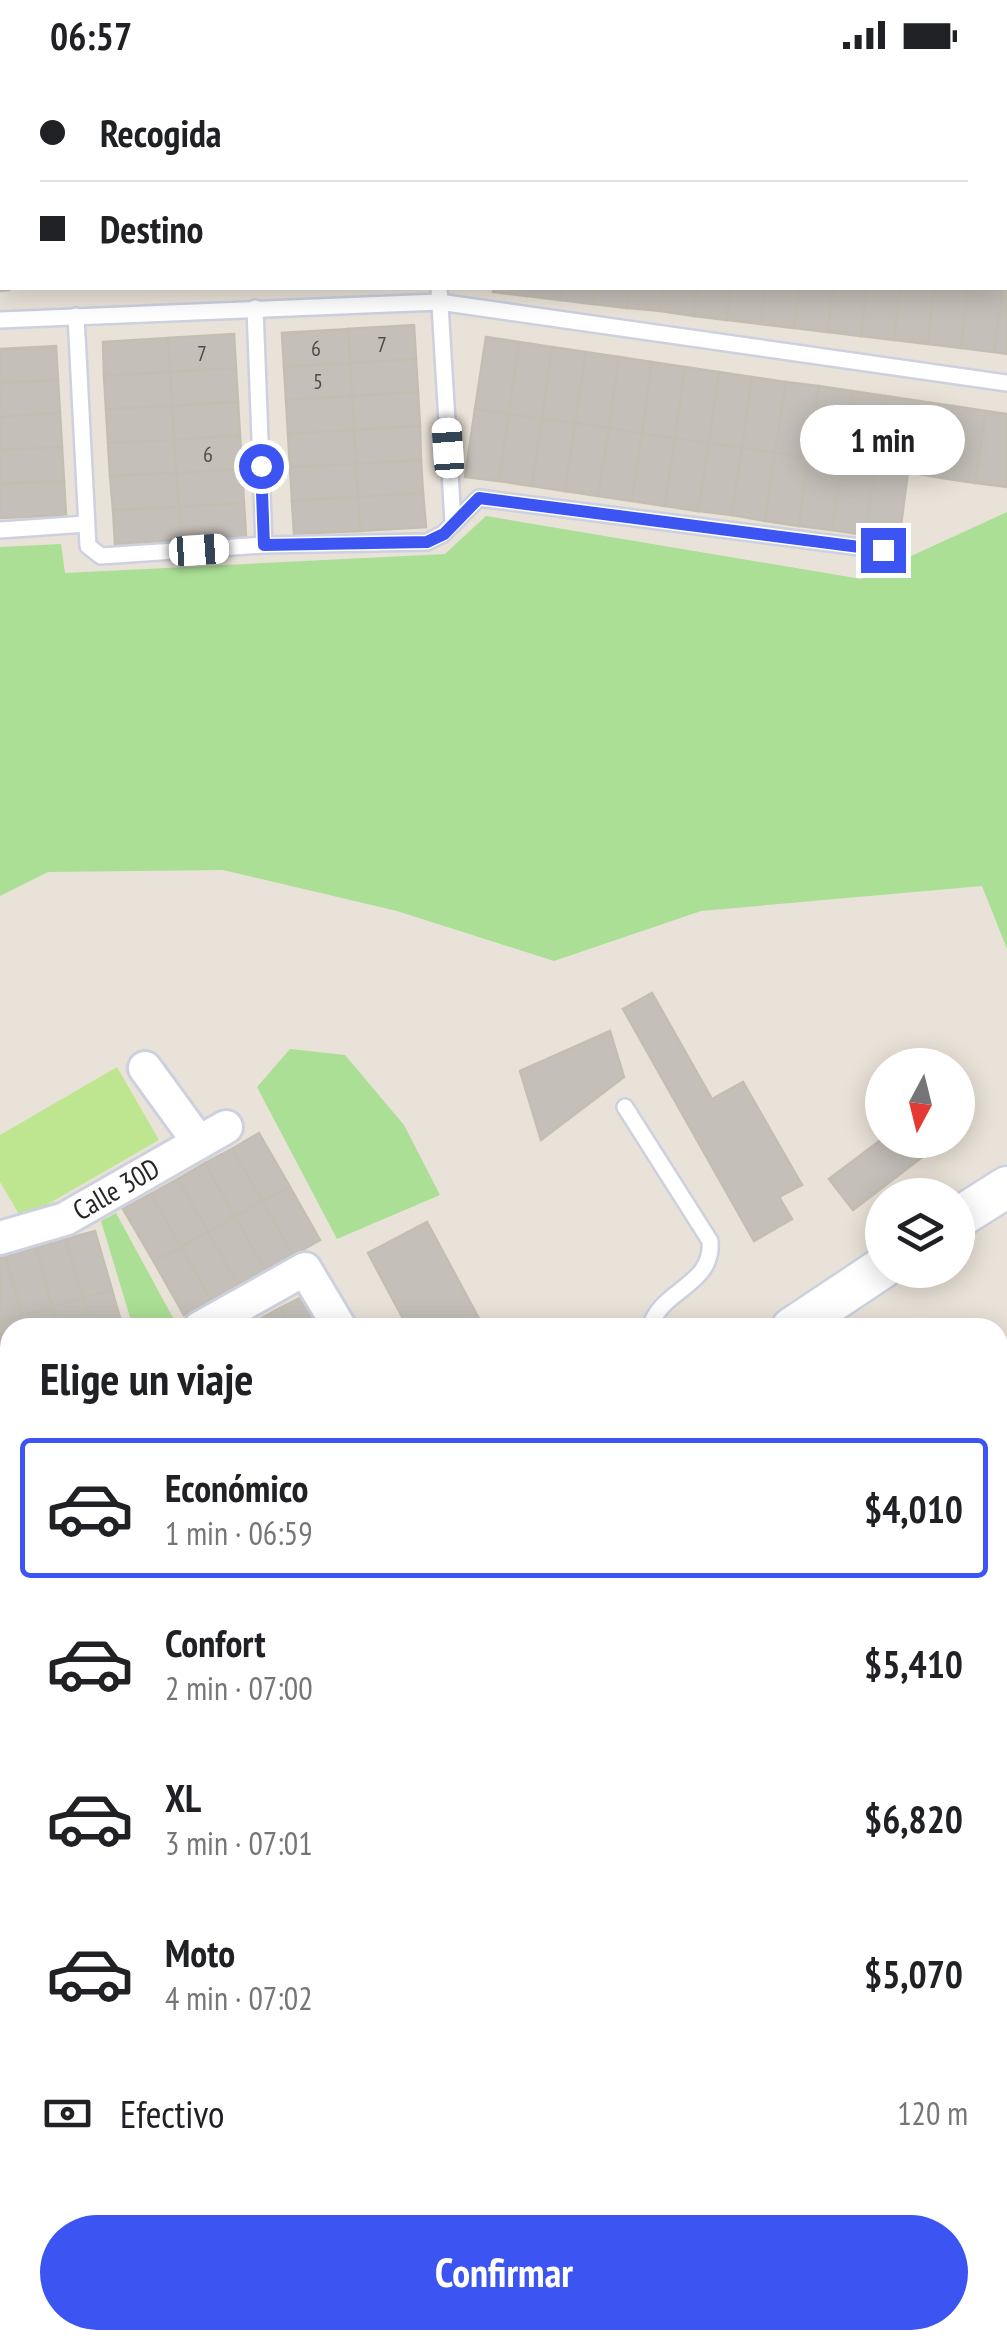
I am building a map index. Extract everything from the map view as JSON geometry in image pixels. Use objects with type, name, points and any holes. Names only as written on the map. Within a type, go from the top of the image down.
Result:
[{"type":"street","name":"Calle 30D","points":[[0,1238],[66,1220],[212,1134],[145,1068]]},
{"type":"street","points":[[975,1207],[1007,1186]]},
{"type":"street","points":[[218,1318],[305,1269],[334,1318]]},
{"type":"street","points":[[807,1318],[865,1279]]},
{"type":"lane","points":[[439,295],[453,522]]},
{"type":"lane","points":[[0,320],[439,295],[1007,383]]},
{"type":"lane","points":[[255,308],[264,545]]},
{"type":"lane","points":[[76,316],[88,546],[101,556],[264,545],[427,542],[444,534],[479,498],[883,550]]},
{"type":"lane","points":[[0,530],[86,524]]},
{"type":"lane","points":[[624,1106],[710,1242],[712,1256],[702,1274],[655,1311],[653,1318]]},
{"type":"green space","points":[[1007,512],[1007,949],[982,886],[701,911],[554,961],[397,911],[223,870],[48,872],[0,896],[0,547],[61,544],[65,573],[445,554],[486,516],[861,579]]},
{"type":"green space","points":[[290,1049],[345,1055],[404,1125],[440,1195],[337,1239],[257,1087]]},
{"type":"green space","points":[[117,1067],[159,1140],[22,1219],[0,1182],[0,1135]]},
{"type":"green space","points":[[116,1213],[173,1318],[130,1318],[101,1221]]},
{"type":"building","points":[[494,290],[528,290],[527,296]]},
{"type":"building","points":[[528,290],[562,290],[560,300],[527,296]]},
{"type":"building","points":[[562,290],[595,290],[593,304],[560,300]]},
{"type":"building","points":[[595,290],[630,290],[627,308],[593,304]]},
{"type":"building","points":[[630,290],[663,290],[660,311],[627,308]]},
{"type":"building","points":[[663,290],[697,290],[694,316],[660,311]]},
{"type":"building","points":[[697,290],[731,290],[727,320],[694,316]]},
{"type":"building","points":[[731,290],[765,290],[761,324],[727,320]]},
{"type":"building","points":[[765,290],[799,290],[794,328],[761,324]]},
{"type":"building","points":[[799,290],[833,290],[828,332],[794,328]]},
{"type":"building","points":[[833,290],[867,290],[861,336],[828,332]]},
{"type":"building","points":[[867,290],[900,290],[894,340],[861,336]]},
{"type":"building","points":[[900,290],[934,290],[928,344],[894,340]]},
{"type":"building","points":[[934,290],[968,290],[961,348],[928,344]]},
{"type":"building","points":[[968,290],[1002,290],[994,352],[961,348]]},
{"type":"building","points":[[1003,290],[1007,290],[1007,354],[994,352]]},
{"type":"building","points":[[414,325],[416,359],[350,363],[348,329]]},
{"type":"building","points":[[348,329],[350,363],[284,367],[282,333]]},
{"type":"building","points":[[234,334],[236,368],[170,372],[168,338]]},
{"type":"building","points":[[486,337],[519,342],[509,414],[475,409]]},
{"type":"building","points":[[168,338],[170,372],[104,376],[103,342]]},
{"type":"building","points":[[519,342],[552,347],[542,419],[509,414]]},
{"type":"building","points":[[56,346],[58,380],[0,383],[0,349]]},
{"type":"building","points":[[552,347],[586,352],[575,423],[542,419]]},
{"type":"building","points":[[586,352],[619,357],[609,428],[575,423]]},
{"type":"building","points":[[619,357],[652,362],[642,434],[609,428]]},
{"type":"building","points":[[416,359],[418,392],[352,396],[350,363]]},
{"type":"building","points":[[652,362],[685,367],[675,438],[642,434]]},
{"type":"building","points":[[350,363],[352,396],[286,400],[284,367]]},
{"type":"building","points":[[685,367],[719,372],[709,443],[675,438]]},
{"type":"building","points":[[236,368],[238,402],[172,406],[170,372]]},
{"type":"building","points":[[170,372],[172,406],[106,409],[104,376]]},
{"type":"building","points":[[719,372],[752,377],[742,448],[709,443]]},
{"type":"building","points":[[752,377],[786,382],[775,453],[742,448]]},
{"type":"building","points":[[58,380],[60,413],[0,417],[0,383]]},
{"type":"building","points":[[786,382],[819,386],[808,458],[775,453]]},
{"type":"building","points":[[819,386],[852,391],[842,463],[808,458]]},
{"type":"building","points":[[852,391],[886,396],[875,468],[842,463]]},
{"type":"building","points":[[418,392],[420,426],[354,430],[352,396]]},
{"type":"building","points":[[352,396],[354,430],[288,434],[286,400]]},
{"type":"building","points":[[886,396],[919,401],[908,472],[875,468]]},
{"type":"building","points":[[919,401],[953,406],[942,478],[908,472]]},
{"type":"building","points":[[238,402],[240,435],[174,440],[172,406]]},
{"type":"building","points":[[172,406],[174,440],[108,443],[106,409]]},
{"type":"building","points":[[953,406],[986,411],[975,483],[942,478]]},
{"type":"building","points":[[475,409],[509,414],[499,481],[465,477]]},
{"type":"building","points":[[986,411],[1007,414],[1007,487],[975,483]]},
{"type":"building","points":[[60,413],[62,447],[0,450],[0,417]]},
{"type":"building","points":[[509,414],[542,419],[532,486],[499,481]]},
{"type":"building","points":[[542,419],[575,423],[565,491],[532,486]]},
{"type":"building","points":[[575,423],[609,428],[598,496],[565,491]]},
{"type":"building","points":[[420,426],[421,460],[356,464],[354,430]]},
{"type":"building","points":[[609,428],[642,434],[632,501],[598,496]]},
{"type":"building","points":[[354,430],[356,464],[290,467],[288,434]]},
{"type":"building","points":[[642,434],[675,438],[665,506],[632,501]]},
{"type":"building","points":[[240,435],[242,469],[176,473],[174,440]]},
{"type":"building","points":[[675,438],[709,443],[698,511],[665,506]]},
{"type":"building","points":[[174,440],[176,473],[110,476],[108,443]]},
{"type":"building","points":[[709,443],[742,448],[732,515],[698,511]]},
{"type":"building","points":[[62,447],[64,481],[0,484],[0,450]]},
{"type":"building","points":[[742,448],[775,453],[765,521],[732,515]]},
{"type":"building","points":[[775,453],[808,458],[799,526],[765,521]]},
{"type":"building","points":[[808,458],[842,463],[832,530],[799,526]]},
{"type":"building","points":[[421,460],[423,493],[358,497],[356,464]]},
{"type":"building","points":[[842,463],[875,468],[865,535],[832,530]]},
{"type":"building","points":[[356,464],[358,497],[292,501],[290,467]]},
{"type":"building","points":[[875,468],[908,472],[899,540],[865,535]]},
{"type":"building","points":[[242,469],[244,503],[179,507],[176,473]]},
{"type":"building","points":[[176,473],[179,507],[113,510],[110,476]]},
{"type":"building","points":[[64,481],[66,515],[0,518],[0,484]]},
{"type":"building","points":[[423,493],[426,527],[360,531],[358,497]]},
{"type":"building","points":[[358,497],[360,531],[294,534],[292,501]]},
{"type":"building","points":[[244,503],[246,537],[181,540],[179,507]]},
{"type":"building","points":[[179,507],[181,540],[115,544],[113,510]]},
{"type":"building","points":[[652,993],[712,1099],[743,1082],[802,1185],[779,1197],[792,1219],[754,1241],[623,1009]]},
{"type":"building","points":[[610,1031],[624,1077],[541,1140],[520,1071]]},
{"type":"building","points":[[259,1133],[290,1187],[262,1201],[232,1149]]},
{"type":"building","points":[[232,1149],[262,1201],[235,1217],[205,1163]]},
{"type":"building","points":[[865,1152],[865,1158],[921,1158],[895,1178],[865,1178],[865,1201],[853,1210],[829,1179]]},
{"type":"building","points":[[205,1163],[235,1217],[208,1232],[178,1179]]},
{"type":"building","points":[[178,1179],[208,1232],[181,1247],[151,1194]]},
{"type":"building","points":[[290,1187],[320,1240],[293,1255],[262,1201]]},
{"type":"building","points":[[151,1194],[181,1247],[154,1262],[123,1209]]},
{"type":"building","points":[[262,1201],[293,1255],[265,1270],[235,1217]]},
{"type":"building","points":[[235,1217],[265,1270],[238,1285],[208,1232]]},
{"type":"building","points":[[427,1222],[479,1318],[403,1318],[368,1253]]},
{"type":"building","points":[[95,1231],[112,1290],[83,1298],[65,1239]]},
{"type":"building","points":[[208,1232],[238,1285],[211,1300],[181,1247]]},
{"type":"building","points":[[65,1239],[83,1298],[52,1307],[36,1248]]},
{"type":"building","points":[[181,1247],[211,1300],[184,1315],[154,1262]]},
{"type":"building","points":[[36,1248],[52,1307],[22,1315],[5,1256]]},
{"type":"building","points":[[5,1256],[22,1315],[13,1318],[0,1318],[0,1258]]},
{"type":"building","points":[[112,1290],[120,1318],[88,1318],[83,1298]]},
{"type":"building","points":[[308,1294],[321,1318],[286,1318],[280,1308]]},
{"type":"building","points":[[83,1298],[88,1318],[55,1318],[52,1307]]},
{"type":"building","points":[[52,1307],[55,1318],[23,1318],[22,1315]]},
{"type":"building","points":[[280,1308],[286,1318],[262,1318]]},
{"type":"route","points":[[261,466],[264,545],[427,542],[444,534],[479,498],[883,550]]}]
